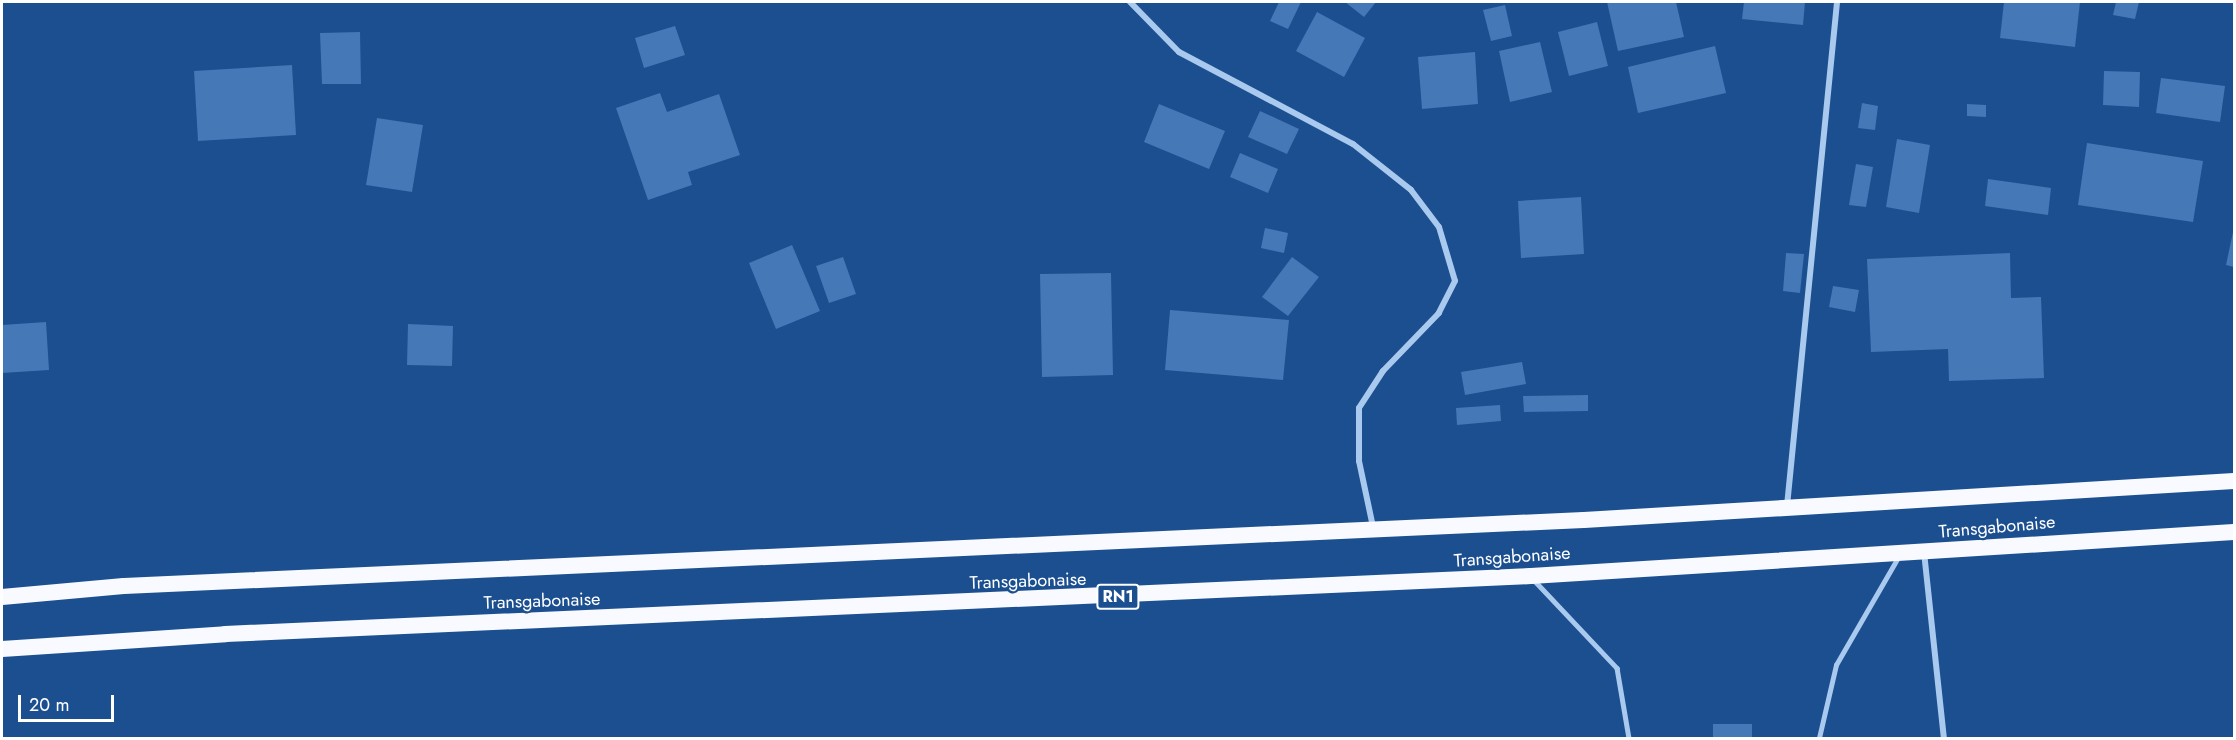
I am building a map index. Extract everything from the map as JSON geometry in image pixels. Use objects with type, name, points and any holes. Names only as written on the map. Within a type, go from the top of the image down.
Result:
[{"type":"highway","name":"Transgabonaise","points":[[2,597],[124,586],[1374,531],[2235,482]]},
{"type":"highway","name":"Transgabonaise","points":[[2,649],[237,633],[1531,576],[1899,555],[2235,532]]},
{"type":"street","points":[[1130,2],[1179,52],[1353,144],[1411,190],[1439,227],[1455,281],[1439,313],[1383,371],[1359,408],[1359,461],[1374,531]]},
{"type":"street","points":[[1786,506],[1838,2]]},
{"type":"street","points":[[1924,552],[1944,738]]},
{"type":"lane","points":[[1819,738],[1836,665],[1899,555]]},
{"type":"lane","points":[[1531,576],[1617,668],[1629,738]]},
{"type":"building","points":[[1279,2],[1301,2],[1288,29],[1270,21]]},
{"type":"building","points":[[1345,2],[1376,2],[1364,17]]},
{"type":"building","points":[[1607,2],[1676,2],[1684,37],[1618,51]]},
{"type":"building","points":[[1744,2],[1805,2],[1803,25],[1742,19]]},
{"type":"building","points":[[2004,2],[2080,2],[2075,47],[2000,38]]},
{"type":"building","points":[[2116,2],[2139,2],[2135,19],[2113,15]]},
{"type":"building","points":[[1505,5],[1512,36],[1491,41],[1483,10]]},
{"type":"building","points":[[1317,12],[1365,38],[1344,77],[1296,51]]},
{"type":"building","points":[[1597,22],[1608,66],[1569,76],[1558,32]]},
{"type":"building","points":[[675,26],[685,55],[644,68],[635,38]]},
{"type":"building","points":[[360,32],[361,84],[322,84],[320,33]]},
{"type":"building","points":[[1540,42],[1552,92],[1510,102],[1499,51]]},
{"type":"building","points":[[1715,46],[1726,93],[1638,113],[1628,67]]},
{"type":"building","points":[[1475,52],[1478,104],[1422,109],[1418,57]]},
{"type":"building","points":[[292,65],[296,135],[198,141],[194,71]]},
{"type":"building","points":[[2104,71],[2140,72],[2139,107],[2103,105]]},
{"type":"building","points":[[2161,78],[2225,86],[2220,122],[2156,113]]},
{"type":"building","points":[[660,93],[667,112],[719,94],[740,155],[688,172],[692,185],[648,200],[616,108]]},
{"type":"building","points":[[1862,103],[1878,106],[1875,130],[1858,128]]},
{"type":"building","points":[[1159,104],[1225,131],[1209,169],[1144,142]]},
{"type":"building","points":[[1967,104],[1986,105],[1986,117],[1967,116]]},
{"type":"building","points":[[1260,111],[1299,129],[1287,154],[1248,137]]},
{"type":"building","points":[[377,118],[423,125],[412,192],[366,185]]},
{"type":"building","points":[[1897,139],[1930,145],[1919,213],[1886,207]]},
{"type":"building","points":[[2087,143],[2203,161],[2193,222],[2078,205]]},
{"type":"building","points":[[1240,153],[1278,169],[1268,193],[1230,177]]},
{"type":"building","points":[[1856,164],[1873,167],[1866,207],[1849,205]]},
{"type":"building","points":[[1988,179],[2051,188],[2048,215],[1985,206]]},
{"type":"building","points":[[1581,197],[1584,254],[1521,258],[1518,201]]},
{"type":"building","points":[[1265,228],[1288,233],[1284,253],[1261,248]]},
{"type":"building","points":[[2234,232],[2234,267],[2226,265]]},
{"type":"building","points":[[792,245],[820,311],[776,329],[749,263]]},
{"type":"building","points":[[1786,253],[1804,254],[1800,293],[1783,291]]},
{"type":"building","points":[[2010,253],[2011,298],[2041,297],[2044,378],[1949,381],[1948,349],[1871,352],[1867,259]]},
{"type":"building","points":[[843,257],[856,294],[829,303],[816,266]]},
{"type":"building","points":[[1292,257],[1319,277],[1288,316],[1262,297]]},
{"type":"building","points":[[1111,273],[1113,375],[1042,377],[1040,274]]},
{"type":"building","points":[[1833,286],[1859,290],[1855,312],[1829,307]]},
{"type":"building","points":[[1170,310],[1289,320],[1283,380],[1165,370]]},
{"type":"building","points":[[46,322],[49,370],[2,373],[2,325]]},
{"type":"building","points":[[408,324],[453,326],[452,366],[407,365]]},
{"type":"building","points":[[1522,362],[1526,384],[1465,395],[1461,372]]},
{"type":"building","points":[[1588,395],[1588,411],[1524,412],[1523,396]]},
{"type":"building","points":[[1500,405],[1501,421],[1457,425],[1456,408]]},
{"type":"building","points":[[1713,724],[1752,724],[1752,738],[1713,738]]}]
